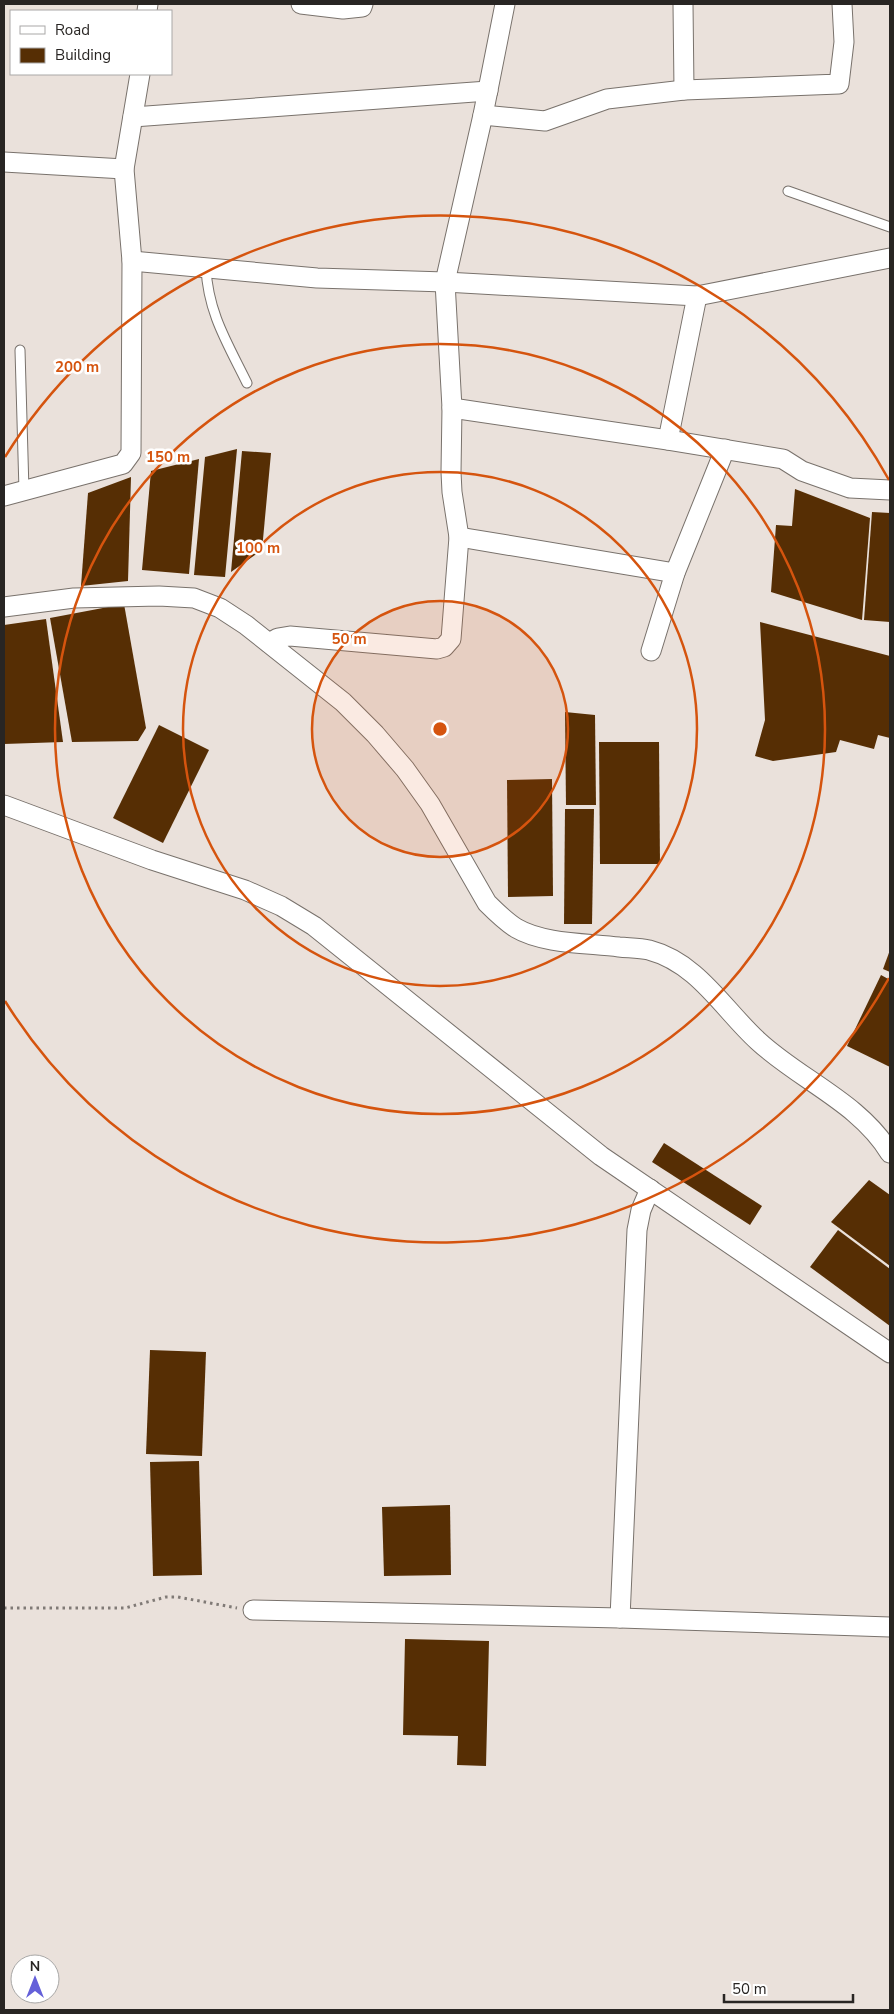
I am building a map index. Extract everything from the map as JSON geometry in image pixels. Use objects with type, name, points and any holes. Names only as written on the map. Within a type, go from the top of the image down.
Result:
[{"type":"street","points":[[301,4],[343,9],[362,7],[363,4]]},
{"type":"street","points":[[269,643],[278,638],[290,636],[429,649],[444,647],[448,644],[453,633],[459,537],[452,492],[452,408],[446,282],[488,92],[505,4]]},
{"type":"street","points":[[683,4],[684,90]]},
{"type":"street","points":[[483,115],[545,121],[607,99],[684,90],[839,84],[844,42],[842,4]]},
{"type":"street","points":[[4,496],[123,464],[128,458],[131,447],[132,261],[124,169],[140,75]]},
{"type":"street","points":[[133,116],[488,92]]},
{"type":"street","points":[[4,162],[124,169]]},
{"type":"street","points":[[132,261],[318,278],[446,282],[697,296],[890,258]]},
{"type":"street","points":[[668,440],[697,296]]},
{"type":"street","points":[[452,408],[783,459],[802,471],[850,488],[890,490]]},
{"type":"street","points":[[651,651],[675,573],[725,449]]},
{"type":"street","points":[[459,537],[675,573]]},
{"type":"street","points":[[4,607],[74,598],[160,596],[194,598],[220,608],[246,625],[344,702],[375,734],[405,769],[430,804],[487,903],[500,917],[516,928],[540,938],[649,950],[674,961],[694,973],[759,1041],[841,1102],[866,1124],[884,1143],[890,1153]]},
{"type":"street","points":[[4,805],[152,860],[245,890],[281,906],[314,926],[594,1150],[890,1354]]},
{"type":"street","points":[[620,1618],[637,1230],[641,1210],[650,1189]]},
{"type":"street","points":[[253,1610],[620,1618],[890,1627]]},
{"type":"lane","points":[[788,191],[890,227]]},
{"type":"lane","points":[[206,268],[206,282],[212,311],[247,383]]},
{"type":"lane","points":[[20,350],[24,491]]},
{"type":"path","points":[[4,1608],[125,1608],[166,1597],[178,1597],[253,1610]]},
{"type":"building","points":[[237,449],[225,577],[194,575],[205,457]]},
{"type":"building","points":[[242,451],[271,453],[262,550],[231,572]]},
{"type":"building","points":[[199,459],[189,574],[142,570],[151,471]]},
{"type":"building","points":[[131,477],[128,581],[81,586],[88,493]]},
{"type":"building","points":[[795,489],[870,518],[862,620],[771,592],[776,525],[792,526]]},
{"type":"building","points":[[872,512],[890,513],[890,622],[864,620]]},
{"type":"building","points":[[124,604],[146,728],[138,741],[72,742],[50,618]]},
{"type":"building","points":[[46,619],[63,742],[4,744],[4,625]]},
{"type":"building","points":[[760,622],[890,656],[890,738],[878,735],[874,749],[840,740],[836,752],[773,761],[755,756],[765,720]]},
{"type":"building","points":[[565,712],[595,715],[596,805],[566,805]]},
{"type":"building","points":[[159,725],[209,750],[163,843],[113,818]]},
{"type":"building","points":[[599,742],[659,742],[660,864],[600,864]]},
{"type":"building","points":[[552,779],[553,896],[508,897],[507,780]]},
{"type":"building","points":[[565,809],[594,809],[592,924],[564,924]]},
{"type":"building","points":[[890,950],[890,972],[883,969]]},
{"type":"building","points":[[881,975],[890,980],[890,1067],[847,1046]]},
{"type":"building","points":[[664,1143],[762,1206],[750,1225],[652,1162]]},
{"type":"building","points":[[869,1180],[890,1195],[890,1266],[831,1222]]},
{"type":"building","points":[[838,1230],[890,1269],[890,1326],[810,1267]]},
{"type":"building","points":[[150,1350],[206,1352],[202,1456],[146,1454]]},
{"type":"building","points":[[199,1461],[202,1575],[153,1576],[150,1462]]},
{"type":"building","points":[[450,1505],[451,1575],[384,1576],[382,1507]]},
{"type":"building","points":[[405,1639],[489,1641],[486,1766],[457,1765],[458,1736],[403,1735]]}]
